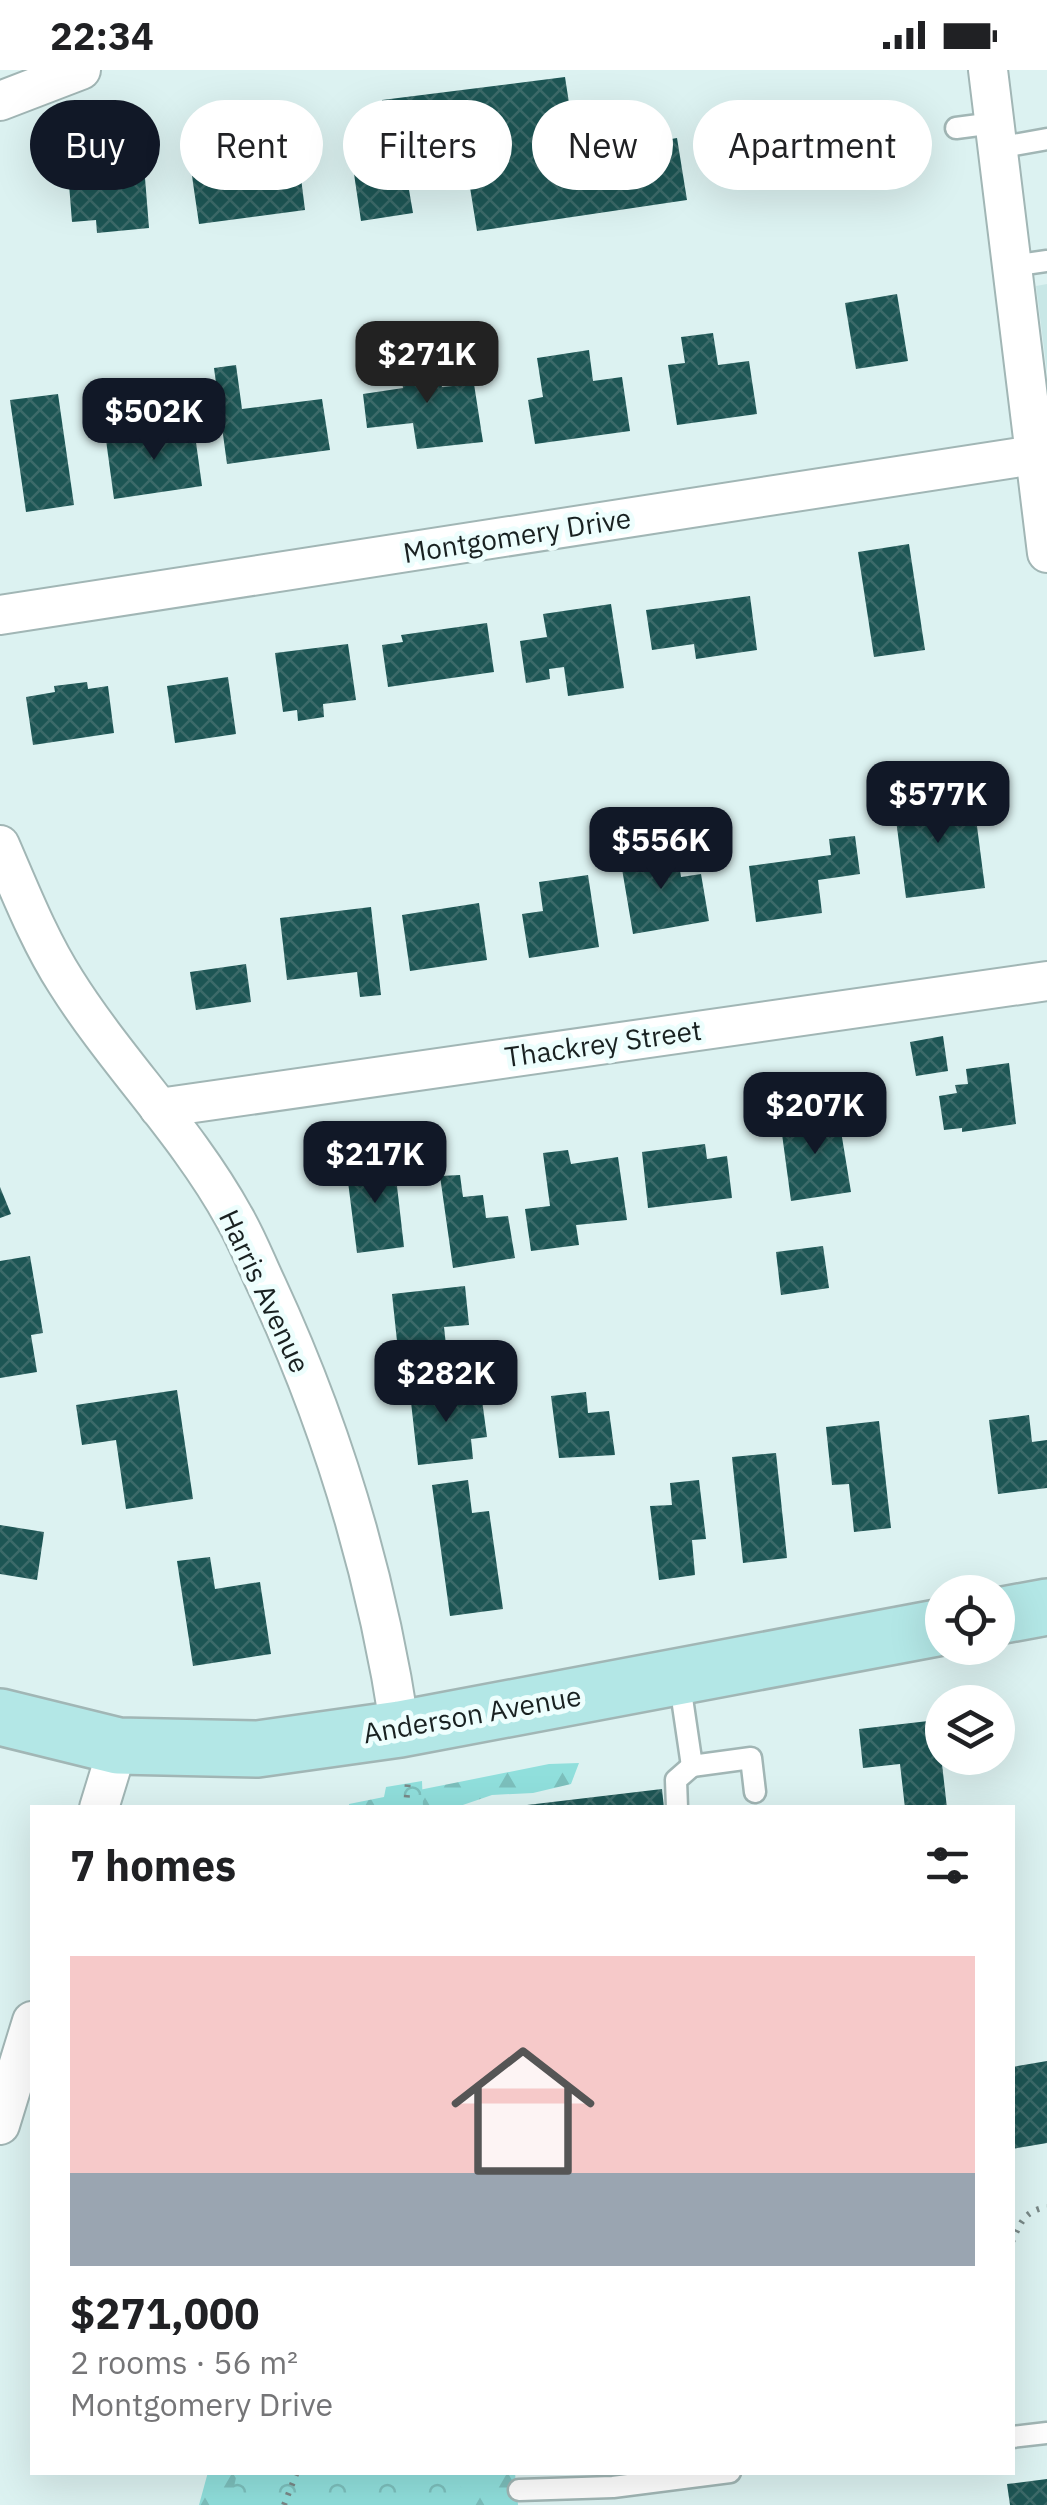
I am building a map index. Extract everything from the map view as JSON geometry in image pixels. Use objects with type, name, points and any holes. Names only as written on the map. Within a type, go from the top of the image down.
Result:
[{"type":"main road","points":[[1015,1613],[1047,1607]]},
{"type":"main road","name":"Anderson Avenue","points":[[0,1717],[118,1746],[404,1754],[679,1676],[925,1629]]},
{"type":"street","points":[[0,101],[81,70]]},
{"type":"street","points":[[988,70],[995,135],[1029,264],[1047,553]]},
{"type":"street","name":"Montgomery Drive","points":[[0,615],[1040,454]]},
{"type":"street","name":"Harris Avenue","points":[[0,845],[66,982],[234,1216],[295,1350],[340,1467],[388,1650],[404,1754]]},
{"type":"street","name":"Thackrey Street","points":[[160,1108],[1047,981]]},
{"type":"street","points":[[100,1805],[118,1746]]},
{"type":"street","points":[[0,2125],[30,2028]]},
{"type":"lane","points":[[956,128],[1047,139]]},
{"type":"lane","points":[[679,1676],[692,1766]]},
{"type":"lane","points":[[677,1805],[676,1780],[692,1766],[750,1758],[755,1792]]},
{"type":"lane","points":[[1015,2437],[1047,2433]]},
{"type":"lane","points":[[519,2490],[613,2488],[708,2475]]},
{"type":"path","points":[[404,1754],[406,1805]]},
{"type":"path","points":[[1015,2235],[1023,2217],[1031,2210],[1047,2207]]},
{"type":"path","points":[[284,2505],[296,2475]]},
{"type":"shaded area","points":[[1047,284],[1047,372],[1036,286]]},
{"type":"green space","points":[[579,1763],[571,1784],[533,1793],[492,1795],[463,1805],[349,1805],[349,1804],[549,1764]]},
{"type":"green space","points":[[422,1781],[423,1805],[382,1805],[386,1787]]},
{"type":"green space","points":[[207,2475],[515,2475],[518,2505],[199,2505]]},
{"type":"green space","points":[[237,2475],[460,2475],[462,2505],[230,2505]]},
{"type":"building","points":[[565,77],[569,100],[532,100],[532,190],[673,190],[673,139],[677,138],[687,200],[477,231],[470,190],[512,190],[512,100],[382,100]]},
{"type":"building","points":[[69,190],[146,190],[149,228],[97,233],[96,220],[72,222]]},
{"type":"building","points":[[194,190],[302,190],[305,210],[199,224]]},
{"type":"building","points":[[356,190],[409,190],[413,213],[361,221]]},
{"type":"building","points":[[897,294],[908,361],[856,369],[845,303]]},
{"type":"building","points":[[713,333],[718,365],[749,361],[757,414],[677,425],[668,365],[685,363],[681,337]]},
{"type":"building","points":[[589,350],[593,381],[622,377],[630,431],[535,444],[528,400],[543,397],[537,358]]},
{"type":"building","points":[[437,355],[442,387],[474,384],[483,442],[417,449],[413,423],[367,428],[363,394],[403,388],[398,357]]},
{"type":"building","points":[[236,365],[242,409],[322,399],[330,450],[227,464],[214,368]]},
{"type":"building","points":[[58,394],[74,505],[26,512],[10,400]]},
{"type":"building","points":[[194,428],[202,486],[114,499],[106,440]]},
{"type":"building","points":[[909,544],[925,650],[874,657],[858,552]]},
{"type":"building","points":[[750,596],[757,650],[696,659],[694,644],[652,650],[646,610]]},
{"type":"building","points":[[611,604],[624,688],[568,696],[564,667],[549,669],[550,679],[526,683],[520,641],[547,637],[543,614]]},
{"type":"building","points":[[487,623],[494,672],[388,687],[382,645],[403,642],[401,635]]},
{"type":"building","points":[[348,644],[356,700],[323,704],[324,717],[298,721],[297,710],[283,712],[275,653]]},
{"type":"building","points":[[228,677],[236,734],[175,743],[167,686]]},
{"type":"building","points":[[87,682],[88,689],[108,686],[114,733],[33,745],[26,697],[55,692],[54,686]]},
{"type":"building","points":[[931,790],[934,809],[974,803],[985,888],[906,898],[893,796]]},
{"type":"building","points":[[855,836],[860,874],[818,880],[822,913],[756,922],[749,866],[831,855],[829,839]]},
{"type":"building","points":[[655,846],[657,860],[678,857],[681,877],[701,874],[709,921],[633,934],[619,851]]},
{"type":"building","points":[[588,875],[599,947],[529,958],[522,914],[543,911],[539,882]]},
{"type":"building","points":[[479,903],[487,960],[410,971],[402,915]]},
{"type":"building","points":[[371,907],[381,995],[360,997],[357,972],[287,980],[280,918]]},
{"type":"building","points":[[246,964],[251,1002],[196,1010],[190,972]]},
{"type":"building","points":[[943,1036],[948,1071],[916,1076],[910,1042]]},
{"type":"building","points":[[1009,1063],[1016,1124],[962,1132],[962,1128],[944,1130],[939,1096],[957,1093],[955,1085],[968,1084],[966,1069]]},
{"type":"building","points":[[838,1113],[851,1192],[791,1201],[783,1121]]},
{"type":"building","points":[[705,1144],[707,1159],[727,1156],[732,1198],[648,1208],[642,1152]]},
{"type":"building","points":[[568,1150],[571,1164],[618,1157],[627,1220],[576,1225],[579,1245],[531,1251],[525,1209],[550,1206],[543,1153]]},
{"type":"building","points":[[394,1160],[404,1247],[357,1253],[346,1166]]},
{"type":"building","points":[[460,1175],[463,1197],[483,1195],[486,1218],[508,1216],[515,1258],[453,1268],[440,1176]]},
{"type":"building","points":[[0,1187],[11,1214],[0,1218]]},
{"type":"building","points":[[823,1246],[829,1288],[781,1295],[776,1252]]},
{"type":"building","points":[[30,1256],[43,1333],[31,1335],[37,1372],[0,1378],[0,1261]]},
{"type":"building","points":[[465,1286],[469,1325],[444,1327],[447,1354],[399,1360],[392,1294]]},
{"type":"building","points":[[460,1386],[462,1404],[482,1400],[487,1437],[471,1439],[473,1459],[418,1465],[410,1393]]},
{"type":"building","points":[[177,1390],[193,1499],[126,1509],[116,1440],[82,1445],[76,1405]]},
{"type":"building","points":[[586,1392],[588,1413],[609,1411],[615,1455],[559,1458],[551,1396]]},
{"type":"building","points":[[1029,1415],[1032,1442],[1047,1440],[1047,1488],[998,1494],[989,1420]]},
{"type":"building","points":[[879,1421],[891,1528],[854,1532],[849,1484],[832,1485],[826,1427]]},
{"type":"building","points":[[776,1453],[787,1558],[743,1563],[732,1457]]},
{"type":"building","points":[[468,1480],[472,1513],[489,1511],[503,1609],[450,1616],[432,1485]]},
{"type":"building","points":[[699,1480],[706,1539],[692,1540],[695,1575],[659,1580],[650,1506],[672,1505],[670,1483]]},
{"type":"building","points":[[0,1525],[44,1532],[37,1580],[0,1574]]},
{"type":"building","points":[[210,1557],[215,1589],[260,1582],[271,1654],[193,1666],[177,1561]]},
{"type":"building","points":[[925,1721],[925,1775],[943,1775],[947,1805],[905,1805],[900,1764],[863,1768],[859,1729]]},
{"type":"building","points":[[662,1789],[664,1805],[527,1805]]},
{"type":"building","points":[[1047,2061],[1047,2143],[1015,2148],[1015,2066]]},
{"type":"building","points":[[1047,2479],[1047,2505],[1010,2505],[1007,2484]]}]
